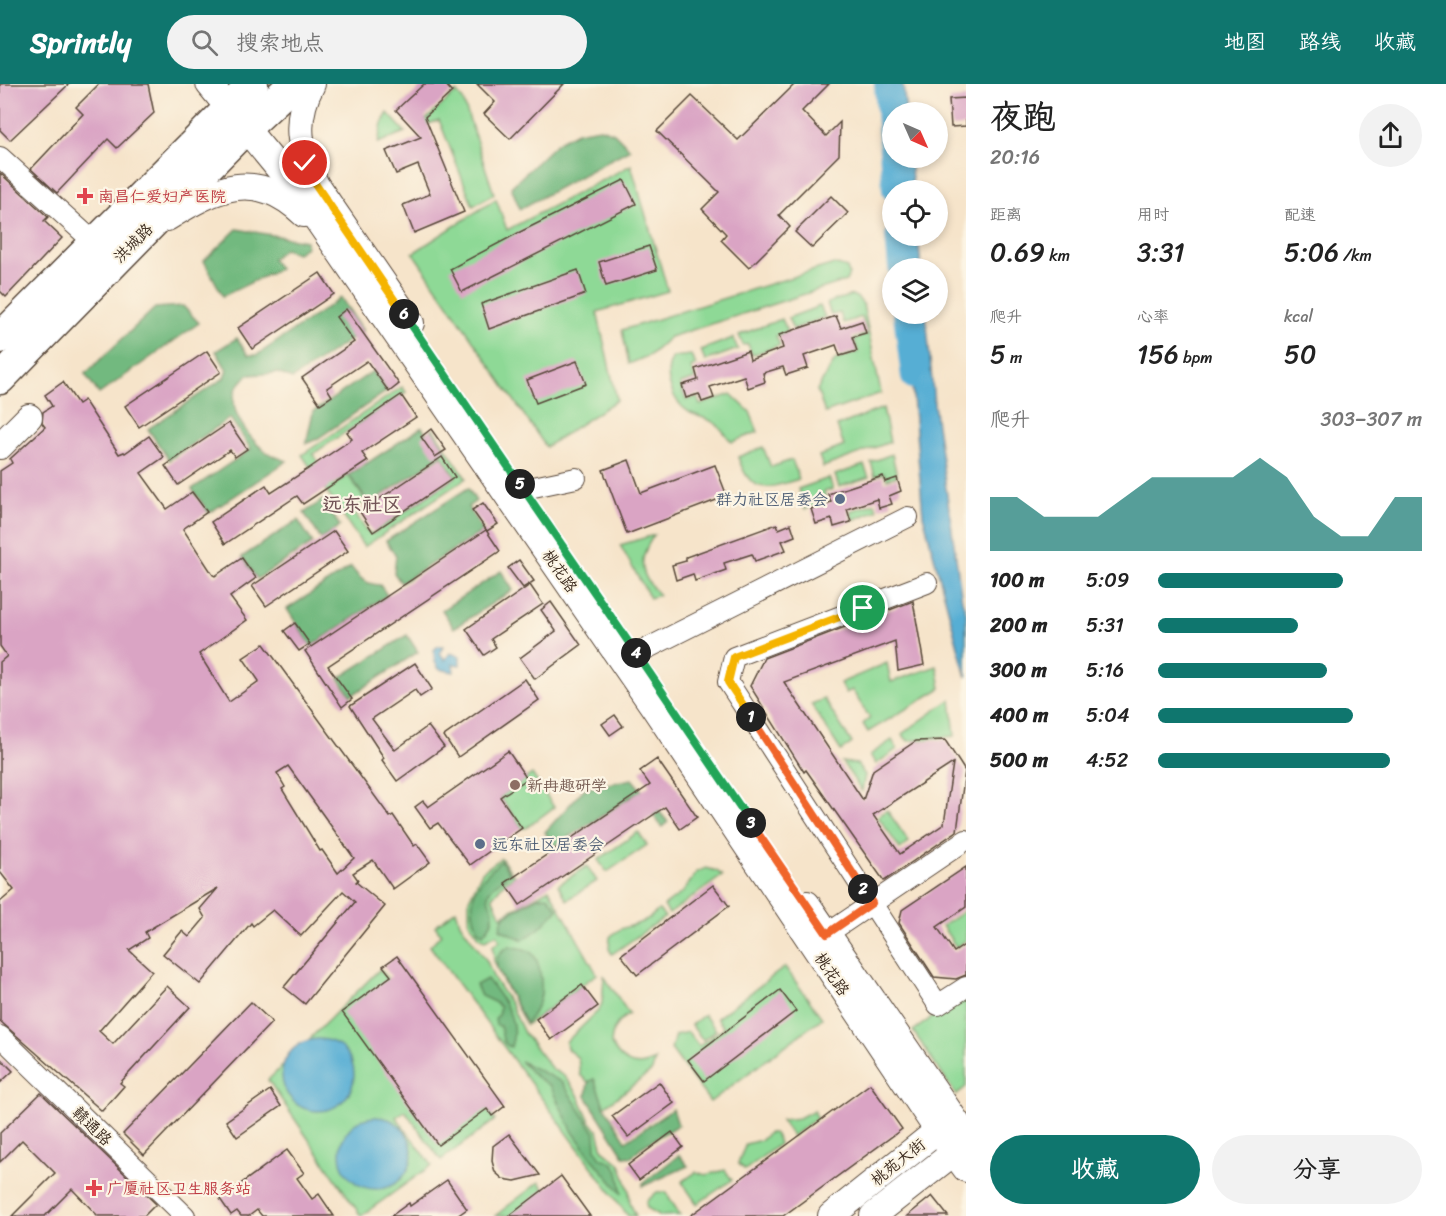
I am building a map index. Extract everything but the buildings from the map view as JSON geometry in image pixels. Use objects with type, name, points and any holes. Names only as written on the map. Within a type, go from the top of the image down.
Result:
[{"type":"highway","name":"洪城路","points":[[0,338],[242,95],[293,84]]},
{"type":"highway","name":"洪城路","points":[[0,379],[144,232],[242,95]]},
{"type":"main road","name":"桃花路","points":[[209,84],[242,95],[298,192],[655,709],[958,1137]]},
{"type":"main road","name":"桃花路","points":[[312,84],[301,118],[300,142],[305,163],[316,185],[827,934],[958,1137]]},
{"type":"main road","points":[[144,232],[202,196],[229,188],[254,186],[277,193],[332,240]]},
{"type":"main road","points":[[0,446],[29,417]]},
{"type":"main road","name":"桃苑大街","points":[[831,1216],[958,1137]]},
{"type":"main road","name":"桃苑大街","points":[[873,1216],[958,1137]]},
{"type":"street","points":[[0,157],[95,243]]},
{"type":"street","points":[[524,489],[576,478]]},
{"type":"street","points":[[636,654],[908,517]]},
{"type":"street","points":[[927,583],[734,657],[728,682],[938,1005],[966,987]]},
{"type":"street","points":[[827,934],[966,840]]},
{"type":"street","name":"赣通路","points":[[0,1036],[174,1212]]},
{"type":"green space","points":[[456,92],[463,100],[494,194],[473,206],[439,120],[416,129]]},
{"type":"green space","points":[[388,113],[405,132],[378,143],[382,123]]},
{"type":"green space","points":[[600,128],[614,133],[630,149],[520,209],[511,187],[558,142],[577,132]]},
{"type":"green space","points":[[631,165],[668,291],[597,312],[617,400],[546,447],[413,253],[496,199],[507,230]]},
{"type":"green space","points":[[237,229],[306,241],[306,247],[297,253],[284,249],[272,259],[279,269],[223,296],[204,261]]},
{"type":"green space","points":[[834,264],[847,268],[849,274],[846,281],[670,337],[650,355],[629,364],[622,330]]},
{"type":"green space","points":[[852,295],[863,304],[881,393],[825,413],[817,390],[835,360],[858,352],[854,339],[868,334],[862,317],[843,323],[840,313],[831,315],[827,303]]},
{"type":"green space","points":[[341,298],[363,331],[292,379],[278,373],[248,375],[238,386],[234,398],[235,407],[247,432],[265,451],[287,461],[209,513],[192,489],[251,449],[230,418],[169,460],[148,429],[224,378],[227,370],[216,351],[237,338],[248,355],[257,355]]},
{"type":"green space","points":[[183,306],[199,323],[99,394],[85,374],[155,308]]},
{"type":"green space","points":[[820,306],[825,317],[793,329],[788,318]]},
{"type":"green space","points":[[782,319],[787,331],[776,336],[780,345],[752,355],[748,344],[743,345],[739,335]]},
{"type":"green space","points":[[733,338],[738,349],[705,361],[701,350]]},
{"type":"green space","points":[[691,355],[696,365],[691,368],[695,379],[680,384],[686,400],[697,397],[700,405],[731,394],[750,412],[758,432],[732,442],[716,424],[689,412],[678,402],[670,387],[668,371],[673,357]]},
{"type":"green space","points":[[373,371],[387,391],[317,439],[306,444],[313,412]]},
{"type":"green space","points":[[402,387],[406,392],[313,454],[334,485],[348,475],[366,501],[353,510],[366,530],[372,534],[456,477],[427,433],[433,429],[466,478],[364,547],[302,455]]},
{"type":"green space","points":[[883,408],[890,442],[823,467],[819,456],[844,446],[837,426]]},
{"type":"green space","points":[[422,427],[441,456],[369,504],[349,475]]},
{"type":"green space","points":[[763,447],[771,467],[792,460],[799,479],[769,487],[754,484],[743,470],[738,457]]},
{"type":"green space","points":[[892,454],[897,476],[887,479],[884,473],[875,476],[871,462]]},
{"type":"green space","points":[[864,465],[869,477],[839,487],[835,475]]},
{"type":"green space","points":[[829,478],[833,489],[824,492],[827,501],[805,509],[798,489]]},
{"type":"green space","points":[[468,488],[476,501],[468,507],[483,531],[401,583],[394,573],[396,556],[386,541]]},
{"type":"green space","points":[[323,500],[340,526],[321,539],[304,513]]},
{"type":"green space","points":[[875,503],[877,510],[853,520],[850,511]]},
{"type":"green space","points":[[298,520],[313,543],[257,579],[242,557]]},
{"type":"green space","points":[[654,535],[643,559],[647,580],[659,595],[650,598],[620,545]]},
{"type":"green space","points":[[351,567],[363,580],[380,585],[387,595],[311,646],[287,609]]},
{"type":"green space","points":[[501,571],[513,590],[454,628],[442,610]]},
{"type":"green space","points":[[407,635],[418,652],[351,696],[339,678]]},
{"type":"green space","points":[[887,663],[891,682],[937,666],[941,688],[868,732],[863,724],[870,718],[852,690],[846,693],[840,683]]},
{"type":"green space","points":[[824,699],[852,743],[841,751],[811,704]]},
{"type":"green space","points":[[951,699],[955,736],[908,741],[902,734]]},
{"type":"green space","points":[[892,740],[897,749],[876,764],[870,755]]},
{"type":"green space","points":[[842,762],[857,764],[865,775],[862,791]]},
{"type":"green space","points":[[532,774],[554,807],[526,828],[522,828],[500,797]]},
{"type":"green space","points":[[632,779],[668,822],[662,827],[637,793],[554,847],[545,832],[584,789]]},
{"type":"green space","points":[[887,810],[909,842],[900,849],[878,817]]},
{"type":"green space","points":[[638,832],[647,845],[607,872],[598,860]]},
{"type":"green space","points":[[501,858],[514,876],[504,883],[492,897],[501,916],[549,889],[597,974],[526,1025],[494,961],[493,945],[500,941],[497,934],[485,940],[480,938],[469,922],[469,899],[482,872]]},
{"type":"green space","points":[[501,861],[510,873],[489,892],[488,898],[493,918],[483,934],[478,931],[472,909],[475,891]]},
{"type":"green space","points":[[587,866],[597,881],[567,900],[558,885]]},
{"type":"green space","points":[[706,868],[717,871],[722,876],[669,914],[664,906],[683,892],[697,872]]},
{"type":"green space","points":[[548,896],[558,909],[540,928],[523,940],[500,929],[503,917],[538,897]]},
{"type":"green space","points":[[456,910],[460,923],[487,961],[494,979],[510,1003],[524,1033],[552,1069],[564,1076],[577,1093],[590,1121],[598,1131],[603,1150],[620,1164],[629,1191],[630,1203],[636,1216],[628,1216],[430,946],[441,934],[435,926]]},
{"type":"green space","points":[[659,910],[665,917],[612,954],[609,949],[610,937],[614,933],[645,921]]},
{"type":"green space","points":[[966,910],[966,940],[956,947],[942,926]]},
{"type":"green space","points":[[510,946],[530,951],[539,969],[540,999],[526,1024],[497,968],[499,955]]},
{"type":"green space","points":[[785,967],[822,1018],[710,1102],[671,1049],[675,1035],[688,1032],[699,1046],[724,1028],[717,1018]]},
{"type":"green space","points":[[380,969],[495,1120],[441,1160],[405,1111],[396,1117],[432,1165],[361,1216],[268,1080]]},
{"type":"green space","points":[[604,976],[629,1014],[616,1026],[611,1044],[629,1063],[641,1065],[655,1060],[652,1071],[604,1107],[594,1079],[588,1082],[580,1075],[578,1058],[567,1049],[566,1042],[599,1010],[602,1003]]},
{"type":"green space","points":[[487,979],[504,1002],[512,1019],[511,1047],[505,1043],[500,1026],[496,1025],[495,1019],[500,1007],[481,996],[476,985]]},
{"type":"green space","points":[[966,993],[966,1087],[956,1095],[913,1031]]},
{"type":"green space","points":[[704,1015],[716,1030],[703,1040],[691,1025]]},
{"type":"green space","points":[[520,1061],[562,1082],[595,1133],[596,1149],[601,1158],[612,1163],[618,1171],[622,1194],[573,1132],[550,1086],[535,1076]]},
{"type":"green space","points":[[594,1079],[604,1106],[626,1141],[673,1109],[678,1125],[640,1148],[632,1157],[624,1156],[586,1096],[588,1082]]},
{"type":"green space","points":[[814,1110],[817,1118],[792,1136],[781,1120],[799,1118]]},
{"type":"green space","points":[[768,1133],[773,1133],[777,1137],[779,1144],[745,1170],[738,1163],[746,1144],[761,1140]]},
{"type":"green space","points":[[679,1155],[688,1166],[643,1186],[643,1183]]},
{"type":"green space","points":[[725,1170],[732,1180],[697,1204],[682,1182],[696,1172],[706,1175]]},
{"type":"green space","points":[[539,1182],[564,1216],[495,1216]]},
{"type":"green space","points":[[657,1192],[666,1192],[680,1215],[661,1216],[647,1208],[646,1202]]},
{"type":"water","points":[[887,84],[903,84],[905,102],[888,102]]},
{"type":"water","points":[[894,168],[911,168],[912,180],[895,180]]},
{"type":"water","points":[[901,246],[919,246],[920,258],[902,258]]},
{"type":"water","points":[[907,324],[927,324],[934,404],[962,600],[966,612],[966,677],[923,515]]},
{"type":"water","points":[[438,646],[443,646],[440,653],[445,660],[450,653],[460,656],[460,665],[453,664],[454,672],[439,669],[435,662],[434,650]]},
{"type":"water","points":[[318,1039],[338,1045],[348,1055],[354,1075],[348,1095],[338,1105],[318,1111],[298,1105],[288,1095],[282,1075],[288,1055],[298,1045]]},
{"type":"water","points":[[376,1117],[396,1123],[406,1133],[412,1153],[406,1173],[396,1183],[376,1189],[356,1183],[346,1173],[340,1153],[346,1133],[356,1123]]},
{"type":"waterway","points":[[886,84],[893,180]]},
{"type":"waterway","points":[[898,246],[899,258]]},
{"type":"waterway","points":[[906,324],[913,377]]},
{"type":"place","name":"南昌仁爱妇产医院","points":[[85,196]]},
{"type":"place","name":"群力社区居委会","points":[[840,499]]},
{"type":"place","name":"新冉趣研学","points":[[515,785]]},
{"type":"place","name":"远东社区居委会","points":[[480,844]]},
{"type":"place","name":"广厦社区卫生服务站","points":[[94,1188]]},
{"type":"district","name":"远东社区","points":[[362,504]]},
{"type":"route","points":[[305,163],[316,185],[827,934],[872,903],[728,682],[734,657],[863,608]]}]
